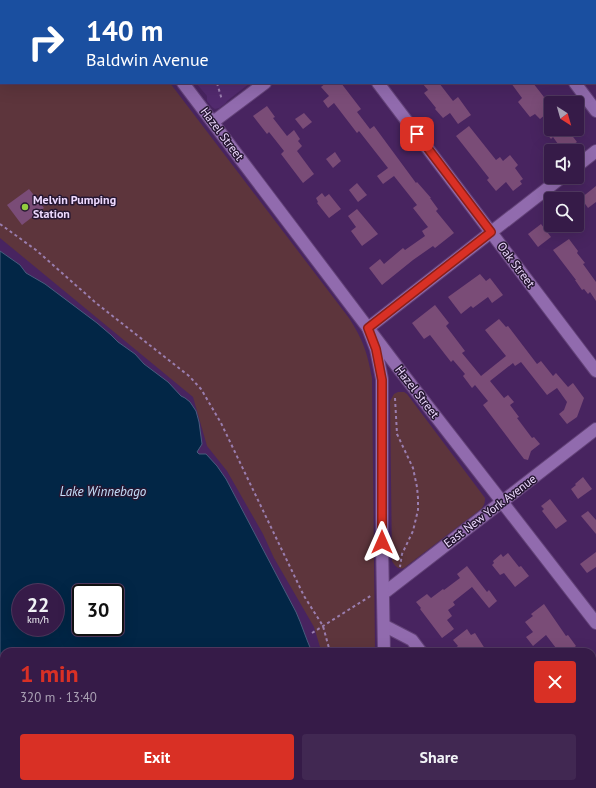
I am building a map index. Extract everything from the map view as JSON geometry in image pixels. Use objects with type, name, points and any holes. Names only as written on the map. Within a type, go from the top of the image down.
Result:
[{"type":"street","name":"Hazel Street","points":[[184,84],[214,122],[368,328],[596,623]]},
{"type":"street","points":[[214,122],[264,84]]},
{"type":"street","name":"Oak Street","points":[[379,84],[596,371]]},
{"type":"street","points":[[576,84],[596,111]]},
{"type":"street","points":[[584,160],[596,151]]},
{"type":"street","points":[[384,648],[385,626],[382,542],[382,380],[376,349],[368,328],[553,184]]},
{"type":"street","name":"East New York Avenue","points":[[384,592],[596,429]]},
{"type":"street","points":[[385,626],[412,640],[418,648]]},
{"type":"path","points":[[217,84],[222,100]]},
{"type":"path","points":[[0,224],[36,250],[86,294],[189,376],[201,389],[221,423],[236,453],[304,596],[323,626],[329,648]]},
{"type":"path","points":[[395,398],[397,434],[413,468],[418,487],[418,510],[413,531],[402,554],[400,567]]},
{"type":"path","points":[[312,633],[372,595],[384,592]]},
{"type":"shaded area","points":[[0,84],[171,84],[349,318],[364,346],[372,378],[375,648],[320,648],[314,627],[274,558],[263,534],[227,471],[207,446],[193,397],[0,238]]},
{"type":"shaded area","points":[[197,84],[249,84],[219,108],[215,109],[212,107],[207,101],[207,96]]},
{"type":"shaded area","points":[[404,392],[407,394],[485,498],[485,502],[481,509],[404,568],[397,567],[392,561],[390,401],[394,394]]},
{"type":"water","name":"Lake Winnebago","points":[[0,251],[20,265],[26,273],[45,284],[97,323],[118,342],[135,354],[144,364],[168,382],[181,396],[190,402],[196,411],[199,422],[202,444],[197,452],[199,454],[206,454],[226,479],[296,612],[310,648],[0,648]]},
{"type":"building","points":[[325,84],[342,84],[361,109],[357,112],[370,129],[374,126],[416,183],[417,182],[431,198],[438,209],[436,211],[454,233],[435,248],[433,246],[413,260],[382,285],[369,268],[380,259],[384,264],[403,248],[405,250],[425,236],[422,231],[428,227],[413,208],[417,205],[394,176],[383,184],[377,176],[388,168],[359,131],[357,133],[334,103],[328,108],[323,101],[329,96],[321,87]]},
{"type":"building","points":[[423,84],[440,84],[453,101],[458,97],[471,115],[458,124],[450,113],[443,118],[424,93],[428,90]]},
{"type":"building","points":[[512,84],[534,84],[544,97],[544,116],[540,119],[535,114],[530,117],[518,102],[522,98]]},
{"type":"building","points":[[267,106],[275,117],[273,118],[287,136],[294,130],[300,139],[298,141],[302,146],[297,151],[314,174],[303,183],[281,154],[284,151],[269,132],[267,134],[253,116]]},
{"type":"building","points":[[304,113],[312,122],[303,129],[295,119]]},
{"type":"building","points":[[469,126],[496,160],[500,157],[503,161],[510,155],[518,165],[515,168],[523,179],[520,181],[522,184],[513,191],[506,182],[496,191],[487,180],[489,178],[456,136]]},
{"type":"building","points":[[549,136],[572,136],[577,142],[574,144],[558,144],[553,137],[551,139]]},
{"type":"building","points":[[335,152],[341,161],[333,168],[326,159]]},
{"type":"building","points":[[357,183],[367,195],[358,202],[349,190]]},
{"type":"building","points":[[596,186],[596,202],[588,208],[584,202],[584,196]]},
{"type":"building","name":"Melvin Pumping Station","points":[[29,189],[44,208],[22,225],[7,205]]},
{"type":"building","points":[[322,193],[325,197],[329,194],[341,209],[329,218],[317,203],[316,198]]},
{"type":"building","points":[[357,209],[378,234],[362,246],[351,231],[356,227],[348,216]]},
{"type":"building","points":[[541,224],[544,228],[544,232],[547,232],[551,237],[538,247],[528,234]]},
{"type":"building","points":[[569,239],[585,263],[583,264],[596,282],[596,301],[590,292],[588,294],[584,289],[582,290],[553,250]]},
{"type":"building","points":[[480,274],[486,281],[490,278],[503,295],[492,303],[488,297],[473,308],[471,306],[461,314],[448,297]]},
{"type":"building","points":[[435,305],[449,323],[446,326],[465,351],[462,353],[481,376],[506,356],[485,330],[499,319],[506,327],[508,326],[537,364],[541,361],[553,376],[556,373],[568,387],[573,383],[584,398],[577,417],[567,424],[559,414],[564,410],[567,402],[557,388],[547,395],[521,362],[515,366],[513,363],[490,381],[504,398],[508,395],[514,402],[510,405],[519,417],[517,418],[532,438],[534,437],[540,444],[531,451],[528,460],[524,459],[483,405],[488,401],[475,385],[472,388],[463,376],[465,374],[453,360],[451,362],[430,335],[424,339],[412,323]]},
{"type":"building","points":[[583,477],[592,489],[578,499],[571,489]]},
{"type":"building","points":[[550,499],[567,521],[556,529],[542,511],[544,509],[541,506]]},
{"type":"building","points":[[588,511],[596,520],[596,534],[581,516]]},
{"type":"building","points":[[596,552],[596,567],[587,573],[580,564]]},
{"type":"building","points":[[508,553],[519,567],[521,566],[529,576],[515,587],[504,573],[500,575],[492,565],[494,563],[493,561],[501,554],[503,557]]},
{"type":"building","points":[[467,566],[487,592],[489,590],[497,601],[489,608],[472,587],[453,602],[455,605],[448,610],[452,616],[447,620],[454,629],[442,638],[416,602],[427,594],[431,598],[443,589],[444,590],[460,578],[457,574]]},
{"type":"building","points":[[544,604],[566,636],[568,635],[576,646],[574,648],[556,648],[546,635],[533,646],[526,637],[533,632],[525,622],[533,616],[531,614]]},
{"type":"building","points":[[467,629],[471,635],[475,633],[484,648],[455,648],[458,646],[453,640]]},
{"type":"place","name":"Melvin Pumping Station","points":[[25,207]]},
{"type":"route","points":[[382,542],[382,380],[381,368],[376,349],[368,328],[491,232],[417,134]]}]
